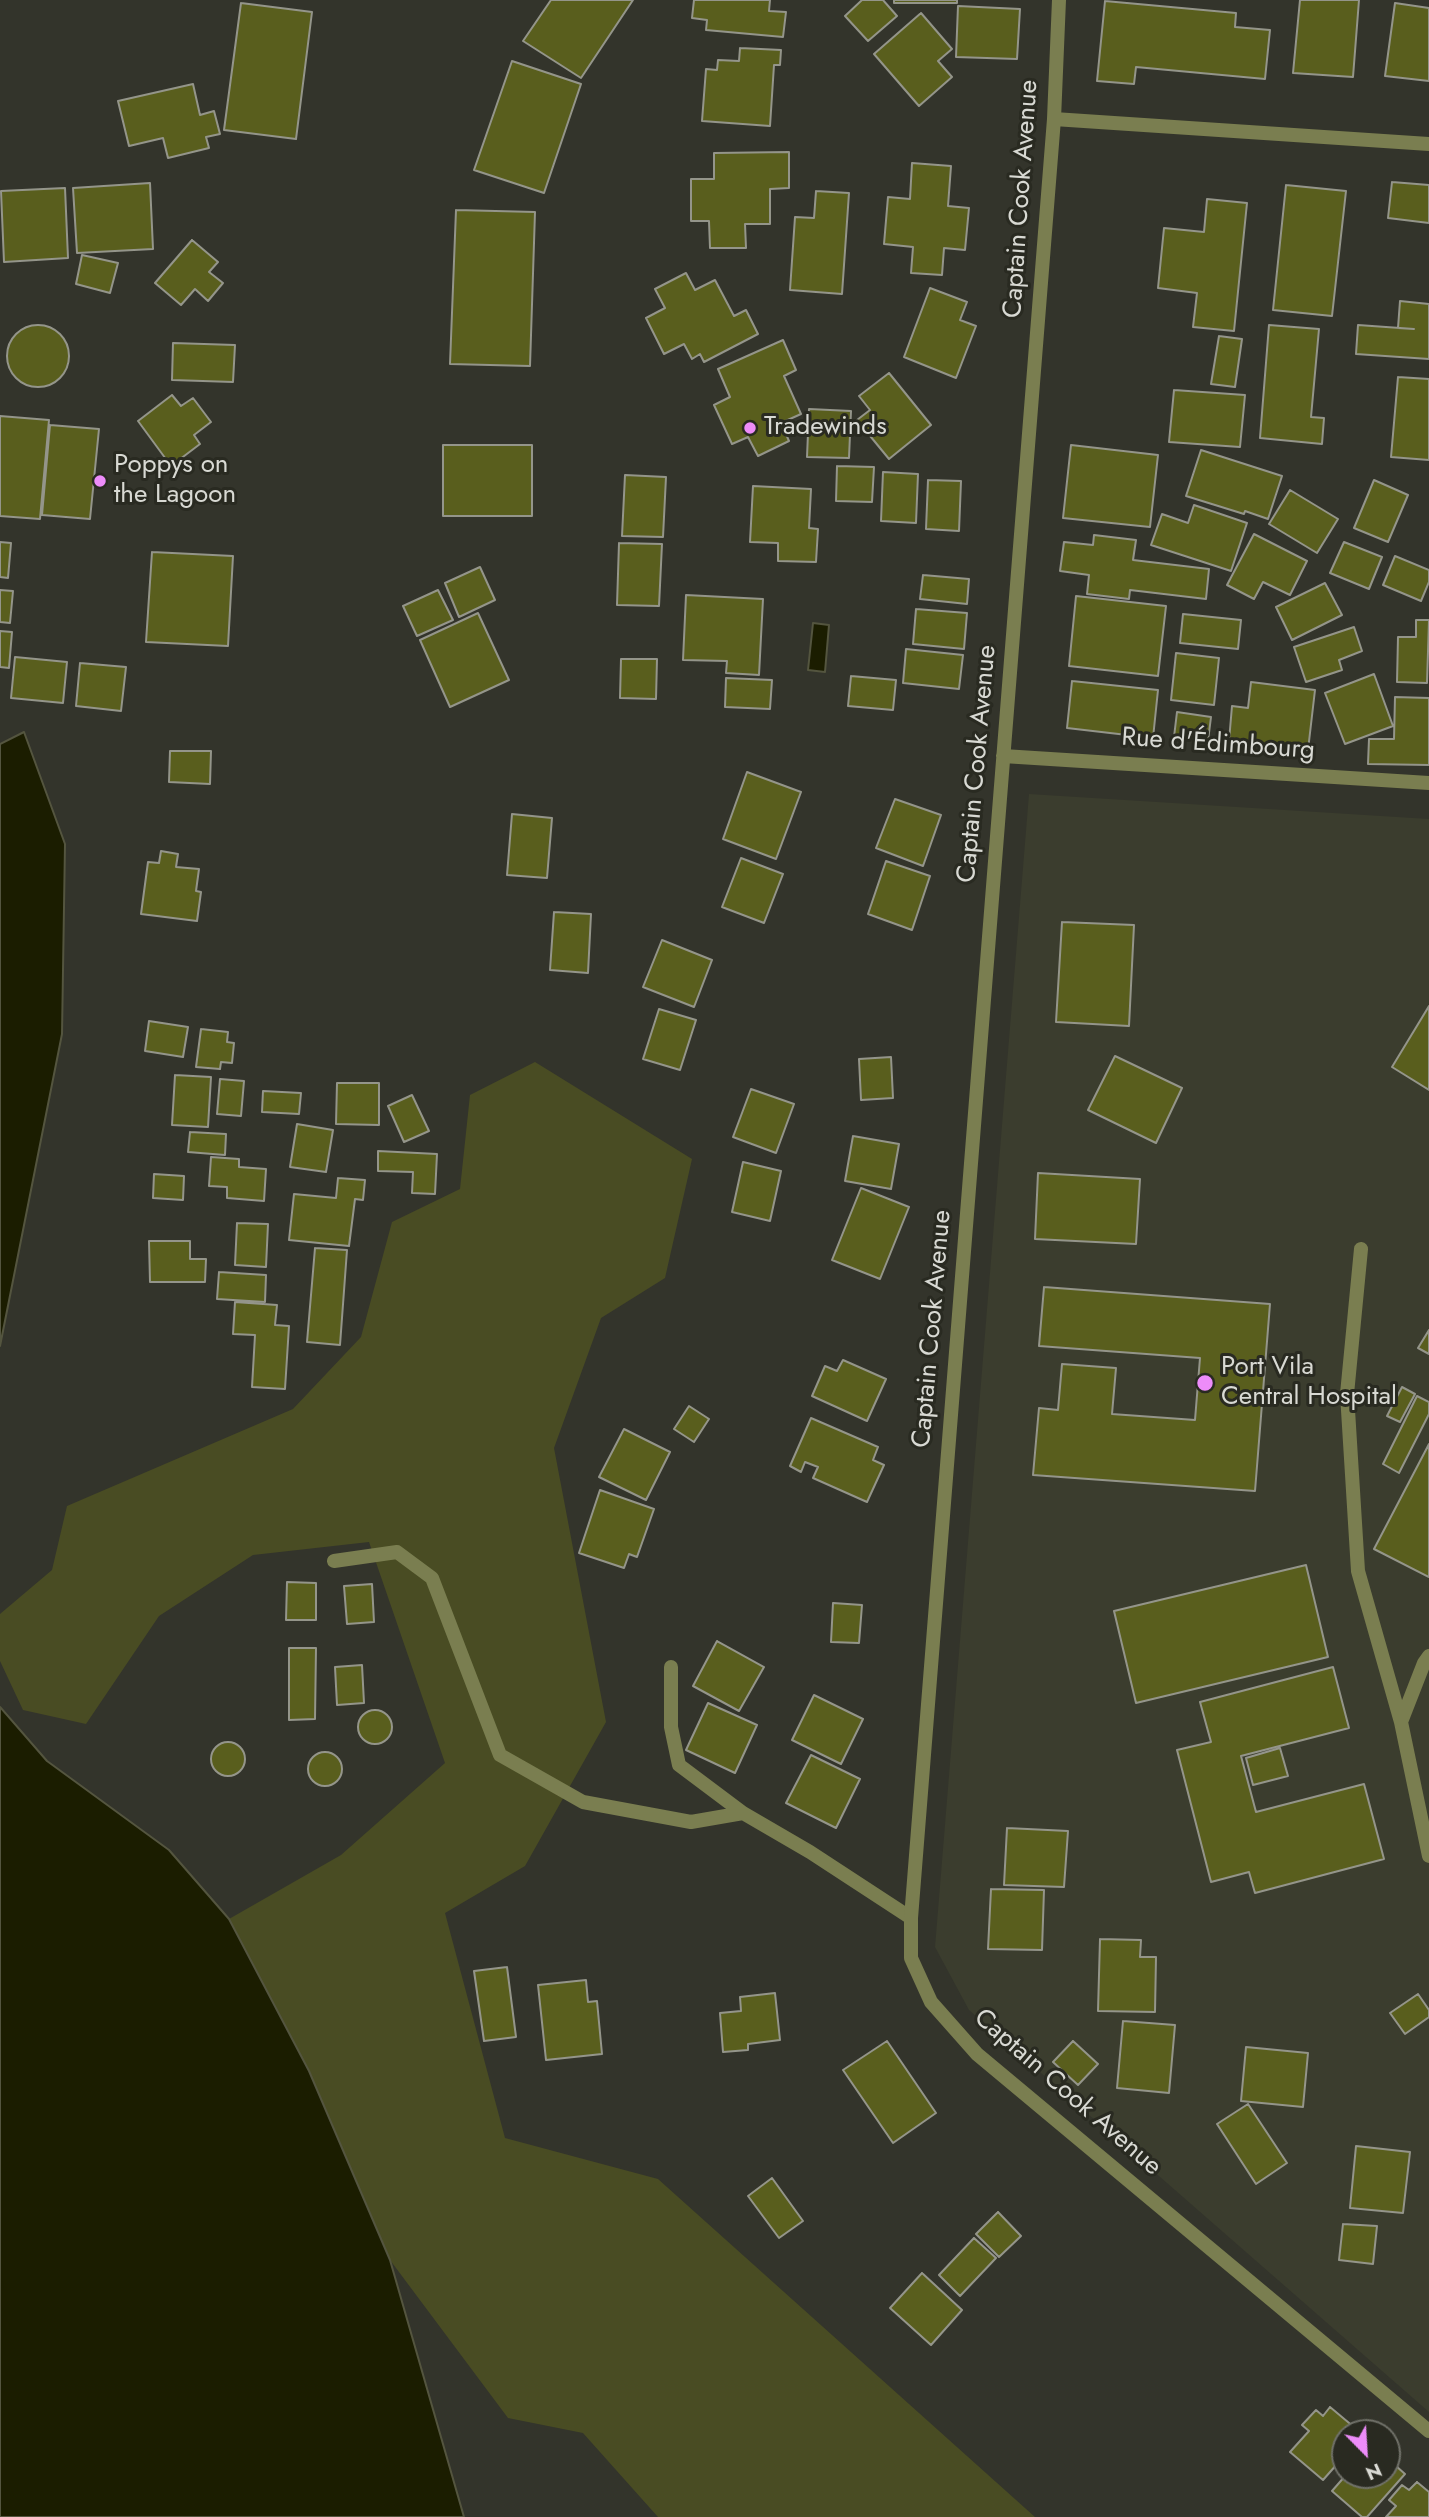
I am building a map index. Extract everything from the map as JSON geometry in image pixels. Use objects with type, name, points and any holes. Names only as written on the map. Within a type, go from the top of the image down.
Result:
[{"type":"street","name":"Captain Cook Avenue","points":[[1059,0],[1054,118],[911,1918],[911,1958],[931,2002],[976,2054],[1429,2431]]},
{"type":"street","points":[[1054,118],[1429,144]]},
{"type":"street","name":"Rue d'Édimbourg","points":[[1003,756],[1429,783]]},
{"type":"street","points":[[1361,1249],[1347,1394],[1358,1571],[1401,1722],[1429,1856]]},
{"type":"street","points":[[334,1561],[397,1552],[432,1578],[500,1755],[583,1802],[691,1822],[743,1814]]},
{"type":"street","points":[[1401,1722],[1429,1656]]},
{"type":"street","points":[[671,1667],[671,1727],[679,1765],[743,1814],[810,1852],[911,1918]]},
{"type":"shaded area","points":[[813,623],[829,625],[825,672],[808,670]]},
{"type":"shaded area","points":[[24,732],[65,844],[62,1034],[0,1346],[0,744]]},
{"type":"shaded area","name":"Port Vila Central Hospital","points":[[1029,794],[1429,819],[1429,2412],[969,2010],[935,1947]]},
{"type":"shaded area","points":[[535,1062],[692,1159],[665,1278],[601,1318],[554,1448],[606,1722],[525,1866],[445,1913],[505,2138],[658,2179],[1035,2517],[658,2517],[583,2433],[508,2418],[390,2260],[309,2071],[229,1919],[341,1855],[445,1763],[369,1542],[253,1555],[159,1616],[86,1724],[23,1710],[0,1661],[0,1614],[52,1570],[67,1506],[293,1409],[361,1337],[392,1222],[460,1189],[470,1095]]},
{"type":"shaded area","points":[[0,1707],[47,1761],[169,1850],[229,1919],[309,2071],[390,2260],[464,2517],[0,2517]]},
{"type":"building","points":[[551,0],[633,0],[581,78],[523,41]]},
{"type":"building","points":[[694,0],[770,0],[769,11],[786,12],[783,37],[706,30],[707,20],[692,18]]},
{"type":"building","points":[[862,0],[883,0],[897,16],[868,41],[845,16]]},
{"type":"building","points":[[894,0],[957,0],[957,3],[894,3]]},
{"type":"building","points":[[1300,0],[1359,0],[1353,77],[1293,73]]},
{"type":"building","points":[[1105,1],[1236,13],[1235,27],[1270,30],[1265,79],[1136,67],[1134,84],[1097,81]]},
{"type":"building","points":[[241,3],[312,12],[296,139],[224,130]]},
{"type":"building","points":[[1395,3],[1429,8],[1429,81],[1385,76]]},
{"type":"building","points":[[958,6],[1020,9],[1017,59],[956,57]]},
{"type":"building","points":[[921,13],[952,49],[938,61],[952,77],[919,106],[874,54]]},
{"type":"building","points":[[740,48],[781,50],[780,65],[774,65],[770,126],[702,121],[706,69],[717,70],[718,60],[739,61]]},
{"type":"building","points":[[512,61],[581,84],[544,193],[474,170]]},
{"type":"building","points":[[193,84],[200,115],[214,111],[220,134],[206,137],[209,148],[168,158],[163,138],[129,146],[118,101]]},
{"type":"building","points":[[789,152],[789,188],[770,189],[770,224],[745,224],[746,248],[710,248],[709,221],[691,221],[691,179],[714,179],[714,153]]},
{"type":"building","points":[[912,163],[951,166],[948,206],[969,208],[965,250],[944,248],[942,275],[911,273],[913,247],[884,244],[888,197],[910,199]]},
{"type":"building","points":[[1392,182],[1429,185],[1429,223],[1388,218]]},
{"type":"building","points":[[150,183],[153,249],[77,253],[73,188]]},
{"type":"building","points":[[1286,185],[1346,191],[1332,316],[1273,310]]},
{"type":"building","points":[[65,188],[68,258],[4,262],[1,191]]},
{"type":"building","points":[[816,191],[849,193],[842,294],[790,290],[795,217],[814,218]]},
{"type":"building","points":[[1207,199],[1247,203],[1234,331],[1193,327],[1197,293],[1158,288],[1164,228],[1204,232]]},
{"type":"building","points":[[456,210],[535,212],[530,366],[450,364]]},
{"type":"building","points":[[192,240],[218,262],[209,272],[223,283],[208,301],[195,289],[181,305],[155,283]]},
{"type":"building","points":[[82,255],[118,263],[110,293],[76,284]]},
{"type":"building","points":[[686,273],[695,290],[715,280],[734,316],[746,310],[758,334],[704,362],[700,354],[692,359],[684,344],[664,354],[646,318],[665,308],[655,289]]},
{"type":"building","points":[[930,288],[967,302],[960,320],[976,326],[956,378],[904,357]]},
{"type":"building","points":[[1400,301],[1429,304],[1429,359],[1356,354],[1358,325],[1398,328]]},
{"type":"building","points":[[32,325],[44,325],[60,334],[67,344],[67,368],[60,378],[44,387],[32,387],[21,382],[12,373],[7,362],[7,350],[12,339],[21,330]]},
{"type":"building","points":[[1269,325],[1319,329],[1311,417],[1324,418],[1322,444],[1260,438]]},
{"type":"building","points":[[1219,336],[1242,339],[1235,387],[1211,384]]},
{"type":"building","points":[[783,340],[796,370],[784,376],[801,414],[781,423],[789,441],[758,456],[748,437],[732,444],[714,405],[730,397],[718,369]]},
{"type":"building","points":[[173,343],[235,345],[233,382],[172,380]]},
{"type":"building","points":[[889,373],[931,425],[889,459],[857,420],[870,410],[859,396]]},
{"type":"building","points":[[1398,377],[1429,379],[1429,460],[1391,457]]},
{"type":"building","points":[[1174,390],[1245,395],[1240,447],[1169,442]]},
{"type":"building","points":[[172,395],[181,406],[193,398],[211,422],[194,435],[200,444],[171,466],[138,421]]},
{"type":"building","points":[[809,409],[851,411],[849,458],[807,457]]},
{"type":"building","points":[[0,416],[49,420],[40,519],[0,516]]},
{"type":"building","points":[[50,425],[99,429],[90,519],[42,515]]},
{"type":"building","points":[[443,445],[532,445],[532,516],[443,516]]},
{"type":"building","points":[[1071,445],[1158,455],[1150,527],[1063,518]]},
{"type":"building","points":[[1201,450],[1282,476],[1268,519],[1186,496]]},
{"type":"building","points":[[837,466],[874,467],[872,502],[836,501]]},
{"type":"building","points":[[883,472],[918,474],[916,523],[881,521]]},
{"type":"building","points":[[625,475],[666,477],[663,537],[622,536]]},
{"type":"building","points":[[928,480],[961,481],[959,531],[926,529]]},
{"type":"building","points":[[1374,480],[1408,495],[1388,542],[1354,528]]},
{"type":"building","points":[[753,486],[811,489],[809,528],[818,529],[816,562],[778,561],[778,543],[750,542]]},
{"type":"building","points":[[1290,490],[1338,519],[1317,553],[1269,524]]},
{"type":"building","points":[[1194,505],[1247,523],[1231,571],[1151,545],[1162,514],[1188,523]]},
{"type":"building","points":[[1254,534],[1307,561],[1290,595],[1263,582],[1254,599],[1227,585]]},
{"type":"building","points":[[1094,535],[1136,540],[1133,560],[1209,569],[1206,599],[1130,590],[1129,599],[1087,594],[1089,575],[1060,571],[1064,542],[1093,545]]},
{"type":"building","points":[[0,542],[11,543],[8,578],[0,577]]},
{"type":"building","points":[[1344,542],[1382,557],[1369,589],[1330,573]]},
{"type":"building","points":[[619,543],[662,544],[659,606],[617,605]]},
{"type":"building","points":[[152,552],[233,556],[228,646],[146,642]]},
{"type":"building","points":[[1395,556],[1429,570],[1429,582],[1421,601],[1383,585]]},
{"type":"building","points":[[480,567],[495,600],[459,617],[445,583]]},
{"type":"building","points":[[923,575],[969,579],[967,604],[920,599]]},
{"type":"building","points":[[1325,583],[1342,615],[1292,640],[1276,607]]},
{"type":"building","points":[[0,590],[13,591],[10,623],[0,622]]},
{"type":"building","points":[[438,590],[453,620],[417,636],[403,606]]},
{"type":"building","points":[[686,595],[763,599],[759,675],[726,673],[727,661],[683,660]]},
{"type":"building","points":[[1076,596],[1166,606],[1158,676],[1069,666]]},
{"type":"building","points":[[916,609],[967,613],[964,649],[913,644]]},
{"type":"building","points":[[478,613],[509,680],[450,707],[420,640]]},
{"type":"building","points":[[1183,614],[1241,620],[1238,649],[1180,643]]},
{"type":"building","points":[[1416,620],[1429,620],[1427,683],[1397,682],[1398,637],[1416,637]]},
{"type":"building","points":[[1354,627],[1362,651],[1339,660],[1342,670],[1306,682],[1294,647]]},
{"type":"building","points":[[0,631],[12,632],[9,668],[0,667]]},
{"type":"building","points":[[906,649],[963,655],[959,689],[903,683]]},
{"type":"building","points":[[1176,653],[1219,658],[1214,705],[1171,700]]},
{"type":"building","points":[[15,657],[67,662],[63,703],[11,698]]},
{"type":"building","points":[[621,659],[657,659],[656,699],[620,698]]},
{"type":"building","points":[[80,663],[126,667],[121,711],[76,706]]},
{"type":"building","points":[[1374,674],[1393,726],[1345,744],[1325,693]]},
{"type":"building","points":[[851,676],[896,680],[893,710],[848,706]]},
{"type":"building","points":[[726,678],[772,680],[770,709],[725,707]]},
{"type":"building","points":[[1072,681],[1158,690],[1153,738],[1067,728]]},
{"type":"building","points":[[1251,682],[1315,690],[1308,750],[1229,741],[1232,706],[1248,708]]},
{"type":"building","points":[[1395,697],[1429,698],[1429,765],[1368,764],[1369,739],[1394,739]]},
{"type":"building","points":[[1177,712],[1211,717],[1208,741],[1174,737]]},
{"type":"building","points":[[170,751],[211,751],[210,784],[169,782]]},
{"type":"building","points":[[747,772],[801,792],[776,859],[723,839]]},
{"type":"building","points":[[895,799],[941,815],[923,866],[876,848]]},
{"type":"building","points":[[512,814],[552,818],[547,878],[507,875]]},
{"type":"building","points":[[161,851],[178,854],[176,867],[199,869],[196,891],[201,892],[197,921],[141,914],[148,862],[159,863]]},
{"type":"building","points":[[741,858],[783,874],[764,923],[722,907]]},
{"type":"building","points":[[886,861],[930,876],[912,930],[868,914]]},
{"type":"building","points":[[554,912],[591,914],[588,973],[550,970]]},
{"type":"building","points":[[1062,922],[1134,925],[1129,1026],[1056,1022]]},
{"type":"building","points":[[662,940],[712,960],[694,1007],[643,987]]},
{"type":"building","points":[[1429,1006],[1429,1090],[1392,1067]]},
{"type":"building","points":[[659,1009],[696,1020],[680,1070],[643,1059]]},
{"type":"building","points":[[149,1021],[188,1027],[183,1057],[145,1051]]},
{"type":"building","points":[[201,1029],[228,1032],[227,1042],[234,1043],[232,1063],[221,1062],[220,1069],[196,1067]]},
{"type":"building","points":[[1115,1056],[1182,1088],[1156,1143],[1088,1110]]},
{"type":"building","points":[[891,1057],[893,1098],[861,1100],[859,1059]]},
{"type":"building","points":[[175,1075],[211,1077],[208,1127],[172,1125]]},
{"type":"building","points":[[220,1079],[244,1081],[241,1116],[217,1114]]},
{"type":"building","points":[[337,1083],[379,1083],[379,1125],[336,1124]]},
{"type":"building","points":[[751,1089],[794,1104],[776,1153],[733,1137]]},
{"type":"building","points":[[263,1091],[301,1093],[299,1114],[262,1112]]},
{"type":"building","points":[[412,1095],[429,1131],[404,1142],[388,1106]]},
{"type":"building","points":[[297,1124],[333,1130],[326,1172],[290,1167]]},
{"type":"building","points":[[190,1132],[226,1134],[225,1155],[188,1152]]},
{"type":"building","points":[[853,1136],[899,1144],[891,1189],[845,1181]]},
{"type":"building","points":[[378,1151],[437,1154],[435,1194],[412,1193],[413,1172],[378,1171]]},
{"type":"building","points":[[211,1157],[239,1159],[239,1167],[266,1169],[264,1201],[227,1198],[227,1187],[209,1186]]},
{"type":"building","points":[[743,1162],[781,1171],[770,1221],[732,1212]]},
{"type":"building","points":[[1038,1173],[1140,1179],[1136,1244],[1035,1239]]},
{"type":"building","points":[[154,1174],[184,1176],[183,1200],[153,1198]]},
{"type":"building","points":[[338,1178],[365,1180],[363,1200],[355,1199],[349,1246],[289,1240],[294,1194],[336,1198]]},
{"type":"building","points":[[861,1188],[909,1207],[880,1279],[832,1260]]},
{"type":"building","points":[[237,1223],[268,1224],[266,1267],[235,1265]]},
{"type":"building","points":[[149,1241],[190,1241],[190,1259],[206,1259],[205,1282],[150,1282]]},
{"type":"building","points":[[315,1248],[347,1250],[340,1345],[307,1342]]},
{"type":"building","points":[[219,1272],[266,1275],[265,1302],[217,1299]]},
{"type":"building","points":[[1044,1287],[1270,1304],[1255,1491],[1033,1475],[1039,1408],[1058,1410],[1062,1364],[1116,1368],[1112,1414],[1195,1420],[1200,1358],[1039,1346]]},
{"type":"building","points":[[235,1302],[277,1305],[275,1325],[289,1326],[285,1389],[252,1387],[255,1335],[233,1334]]},
{"type":"building","points":[[1429,1330],[1429,1354],[1418,1348]]},
{"type":"building","points":[[843,1360],[886,1379],[867,1421],[812,1396],[825,1366],[837,1371]]},
{"type":"building","points":[[1402,1387],[1415,1394],[1400,1422],[1387,1416]]},
{"type":"building","points":[[1417,1396],[1429,1402],[1429,1414],[1399,1473],[1383,1464]]},
{"type":"building","points":[[689,1406],[709,1419],[694,1442],[674,1429]]},
{"type":"building","points":[[811,1418],[878,1447],[873,1460],[884,1465],[867,1502],[813,1478],[818,1467],[805,1462],[801,1472],[790,1466]]},
{"type":"building","points":[[624,1429],[670,1452],[646,1500],[599,1477]]},
{"type":"building","points":[[1429,1444],[1429,1577],[1374,1549]]},
{"type":"building","points":[[600,1490],[654,1509],[637,1557],[629,1554],[624,1568],[579,1553]]},
{"type":"building","points":[[1306,1565],[1328,1657],[1136,1703],[1114,1611]]},
{"type":"building","points":[[287,1582],[316,1583],[316,1620],[286,1620]]},
{"type":"building","points":[[372,1584],[374,1622],[347,1624],[344,1586]]},
{"type":"building","points":[[833,1603],[862,1605],[859,1643],[831,1642]]},
{"type":"building","points":[[717,1641],[764,1667],[739,1711],[693,1686]]},
{"type":"building","points":[[289,1648],[316,1648],[315,1719],[289,1720]]},
{"type":"building","points":[[362,1665],[364,1703],[337,1705],[335,1667]]},
{"type":"building","points":[[1333,1667],[1349,1728],[1241,1756],[1256,1812],[1364,1784],[1384,1859],[1255,1893],[1249,1872],[1211,1882],[1177,1750],[1211,1742],[1200,1702]]},
{"type":"building","points":[[814,1695],[863,1719],[841,1764],[792,1740]]},
{"type":"building","points":[[708,1703],[757,1725],[735,1773],[686,1750]]},
{"type":"building","points":[[375,1710],[387,1715],[392,1727],[387,1739],[375,1744],[363,1739],[358,1727],[363,1715]]},
{"type":"building","points":[[228,1742],[240,1747],[245,1759],[240,1771],[228,1776],[216,1771],[211,1759],[216,1747]]},
{"type":"building","points":[[1280,1748],[1288,1776],[1253,1785],[1246,1758]]},
{"type":"building","points":[[325,1752],[337,1757],[342,1769],[337,1781],[325,1786],[313,1781],[308,1769],[313,1757]]},
{"type":"building","points":[[811,1755],[860,1779],[836,1828],[786,1803]]},
{"type":"building","points":[[1007,1828],[1068,1831],[1064,1887],[1004,1885]]},
{"type":"building","points":[[991,1889],[1044,1890],[1042,1950],[988,1949]]},
{"type":"building","points":[[1100,1939],[1141,1940],[1140,1957],[1156,1957],[1155,2012],[1098,2011]]},
{"type":"building","points":[[507,1967],[516,2037],[484,2041],[474,1971]]},
{"type":"building","points":[[586,1980],[588,2002],[597,2001],[602,2054],[546,2060],[538,1985]]},
{"type":"building","points":[[775,1993],[780,2040],[748,2044],[748,2050],[723,2052],[720,2013],[741,2011],[740,1997]]},
{"type":"building","points":[[1418,1994],[1429,2010],[1429,2017],[1405,2034],[1390,2013]]},
{"type":"building","points":[[1123,2021],[1175,2025],[1169,2093],[1117,2088]]},
{"type":"building","points":[[887,2041],[936,2113],[893,2143],[843,2070]]},
{"type":"building","points":[[1073,2041],[1098,2064],[1078,2085],[1053,2062]]},
{"type":"building","points":[[1246,2047],[1308,2053],[1303,2107],[1241,2101]]},
{"type":"building","points":[[1248,2104],[1287,2163],[1256,2184],[1217,2124]]},
{"type":"building","points":[[1356,2146],[1410,2152],[1403,2213],[1350,2208]]},
{"type":"building","points":[[772,2178],[803,2221],[779,2238],[748,2196]]},
{"type":"building","points":[[998,2212],[1021,2236],[999,2257],[976,2234]]},
{"type":"building","points":[[1343,2224],[1377,2226],[1373,2264],[1339,2260]]},
{"type":"building","points":[[974,2238],[996,2258],[960,2296],[939,2275]]},
{"type":"building","points":[[922,2273],[962,2310],[931,2345],[890,2308]]},
{"type":"building","points":[[1330,2407],[1344,2419],[1331,2419],[1331,2471],[1323,2480],[1290,2452],[1309,2431],[1302,2425],[1316,2410],[1323,2416]]},
{"type":"building","points":[[1417,2482],[1429,2492],[1429,2517],[1386,2517],[1396,2506],[1389,2500],[1402,2485],[1409,2490]]},
{"type":"building","points":[[1392,2489],[1367,2517],[1362,2517],[1332,2491]]},
{"type":"place","name":"Tradewinds","points":[[750,428]]},
{"type":"place","name":"Poppys on the Lagoon","points":[[100,481]]},
{"type":"place","name":"Port Vila Central Hospital","points":[[1205,1383]]}]
